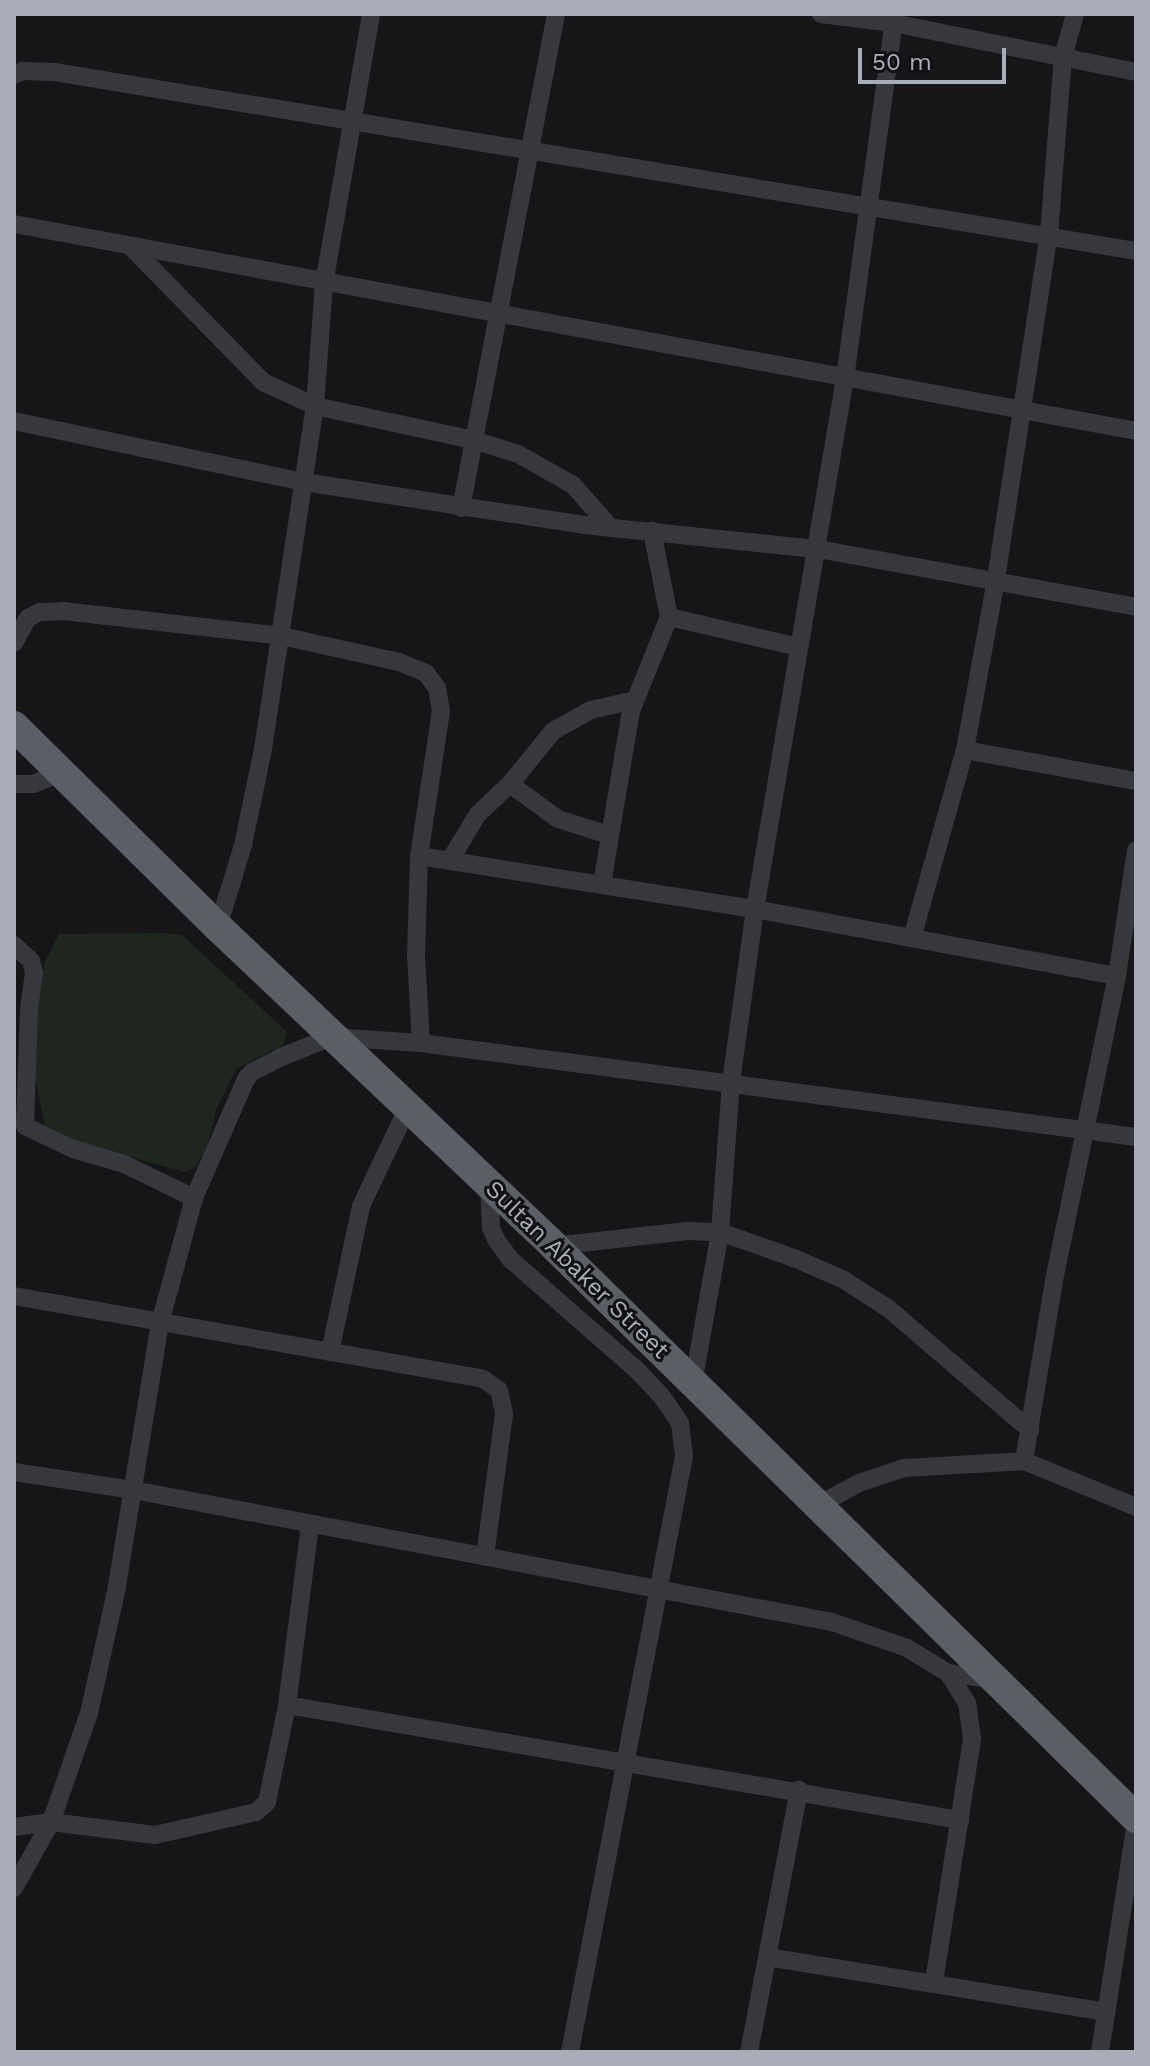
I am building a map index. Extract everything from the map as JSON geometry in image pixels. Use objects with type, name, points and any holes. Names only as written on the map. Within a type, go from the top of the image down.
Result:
[{"type":"highway","name":"Sultan Abaker Street","points":[[14,726],[332,1037],[554,1246],[1136,1820]]},
{"type":"street","points":[[218,927],[252,802],[281,636],[315,406],[324,284],[371,14]]},
{"type":"street","points":[[461,508],[556,14]]},
{"type":"street","points":[[821,14],[894,18],[1136,72]]},
{"type":"street","points":[[912,938],[965,750],[996,579],[1049,234],[1063,57],[1075,14]]},
{"type":"street","points":[[693,1384],[720,1232],[731,1082],[755,909],[845,378],[894,18]]},
{"type":"street","points":[[14,75],[23,71],[55,72],[529,153],[1049,234],[1136,251]]},
{"type":"street","points":[[14,224],[324,284],[500,312],[1136,431]]},
{"type":"street","points":[[132,248],[250,372],[280,392],[315,406],[474,440],[518,454],[557,473],[573,485],[611,528]]},
{"type":"street","points":[[14,421],[304,482],[461,508],[611,528],[818,549],[996,579],[1136,607]]},
{"type":"street","points":[[602,884],[635,700],[669,617],[652,531]]},
{"type":"street","points":[[14,643],[28,618],[40,612],[63,611],[281,636],[399,662],[426,673],[437,688],[441,711],[419,856],[416,956],[421,1043]]},
{"type":"street","points":[[669,617],[799,647]]},
{"type":"street","points":[[450,860],[478,814],[510,784],[553,731],[591,710],[635,700]]},
{"type":"street","points":[[965,750],[1136,781]]},
{"type":"street","points":[[14,784],[33,784],[62,773]]},
{"type":"street","points":[[510,784],[558,819],[609,835]]},
{"type":"street","points":[[1024,1461],[1054,1281],[1117,976],[1136,850]]},
{"type":"street","points":[[419,856],[755,909],[1117,976]]},
{"type":"street","points":[[14,945],[31,961],[34,973],[20,1124],[73,1149],[124,1164],[194,1198]]},
{"type":"street","points":[[14,1888],[51,1822],[89,1713],[117,1587],[160,1323],[194,1198],[240,1089],[252,1072],[332,1037],[421,1043],[1136,1137]]},
{"type":"street","points":[[330,1352],[361,1206],[408,1107]]},
{"type":"street","points":[[489,1183],[491,1228],[510,1259],[639,1372],[680,1423],[684,1456],[570,2052]]},
{"type":"street","points":[[554,1246],[687,1231],[720,1232],[844,1280],[889,1309],[1030,1430]]},
{"type":"street","points":[[14,1296],[452,1371],[483,1379],[499,1390],[504,1414],[485,1557]]},
{"type":"street","points":[[817,1506],[859,1483],[904,1468],[1024,1461],[1136,1507]]},
{"type":"street","points":[[14,1472],[133,1490],[310,1526],[832,1622],[907,1648],[948,1673],[997,1680]]},
{"type":"street","points":[[14,1827],[51,1822],[155,1835],[256,1812],[267,1802],[287,1705],[310,1526]]},
{"type":"street","points":[[934,1982],[973,1728],[967,1703],[948,1673]]},
{"type":"street","points":[[287,1705],[799,1790],[960,1820]]},
{"type":"street","points":[[749,2052],[799,1790]]},
{"type":"street","points":[[1100,2052],[1136,1820]]},
{"type":"street","points":[[767,1957],[1107,2012]]},
{"type":"shaded area","points":[[59,934],[182,935],[287,1032],[283,1045],[236,1069],[216,1110],[207,1147],[196,1166],[185,1172],[83,1144],[45,1125],[32,1063],[45,962]]}]
